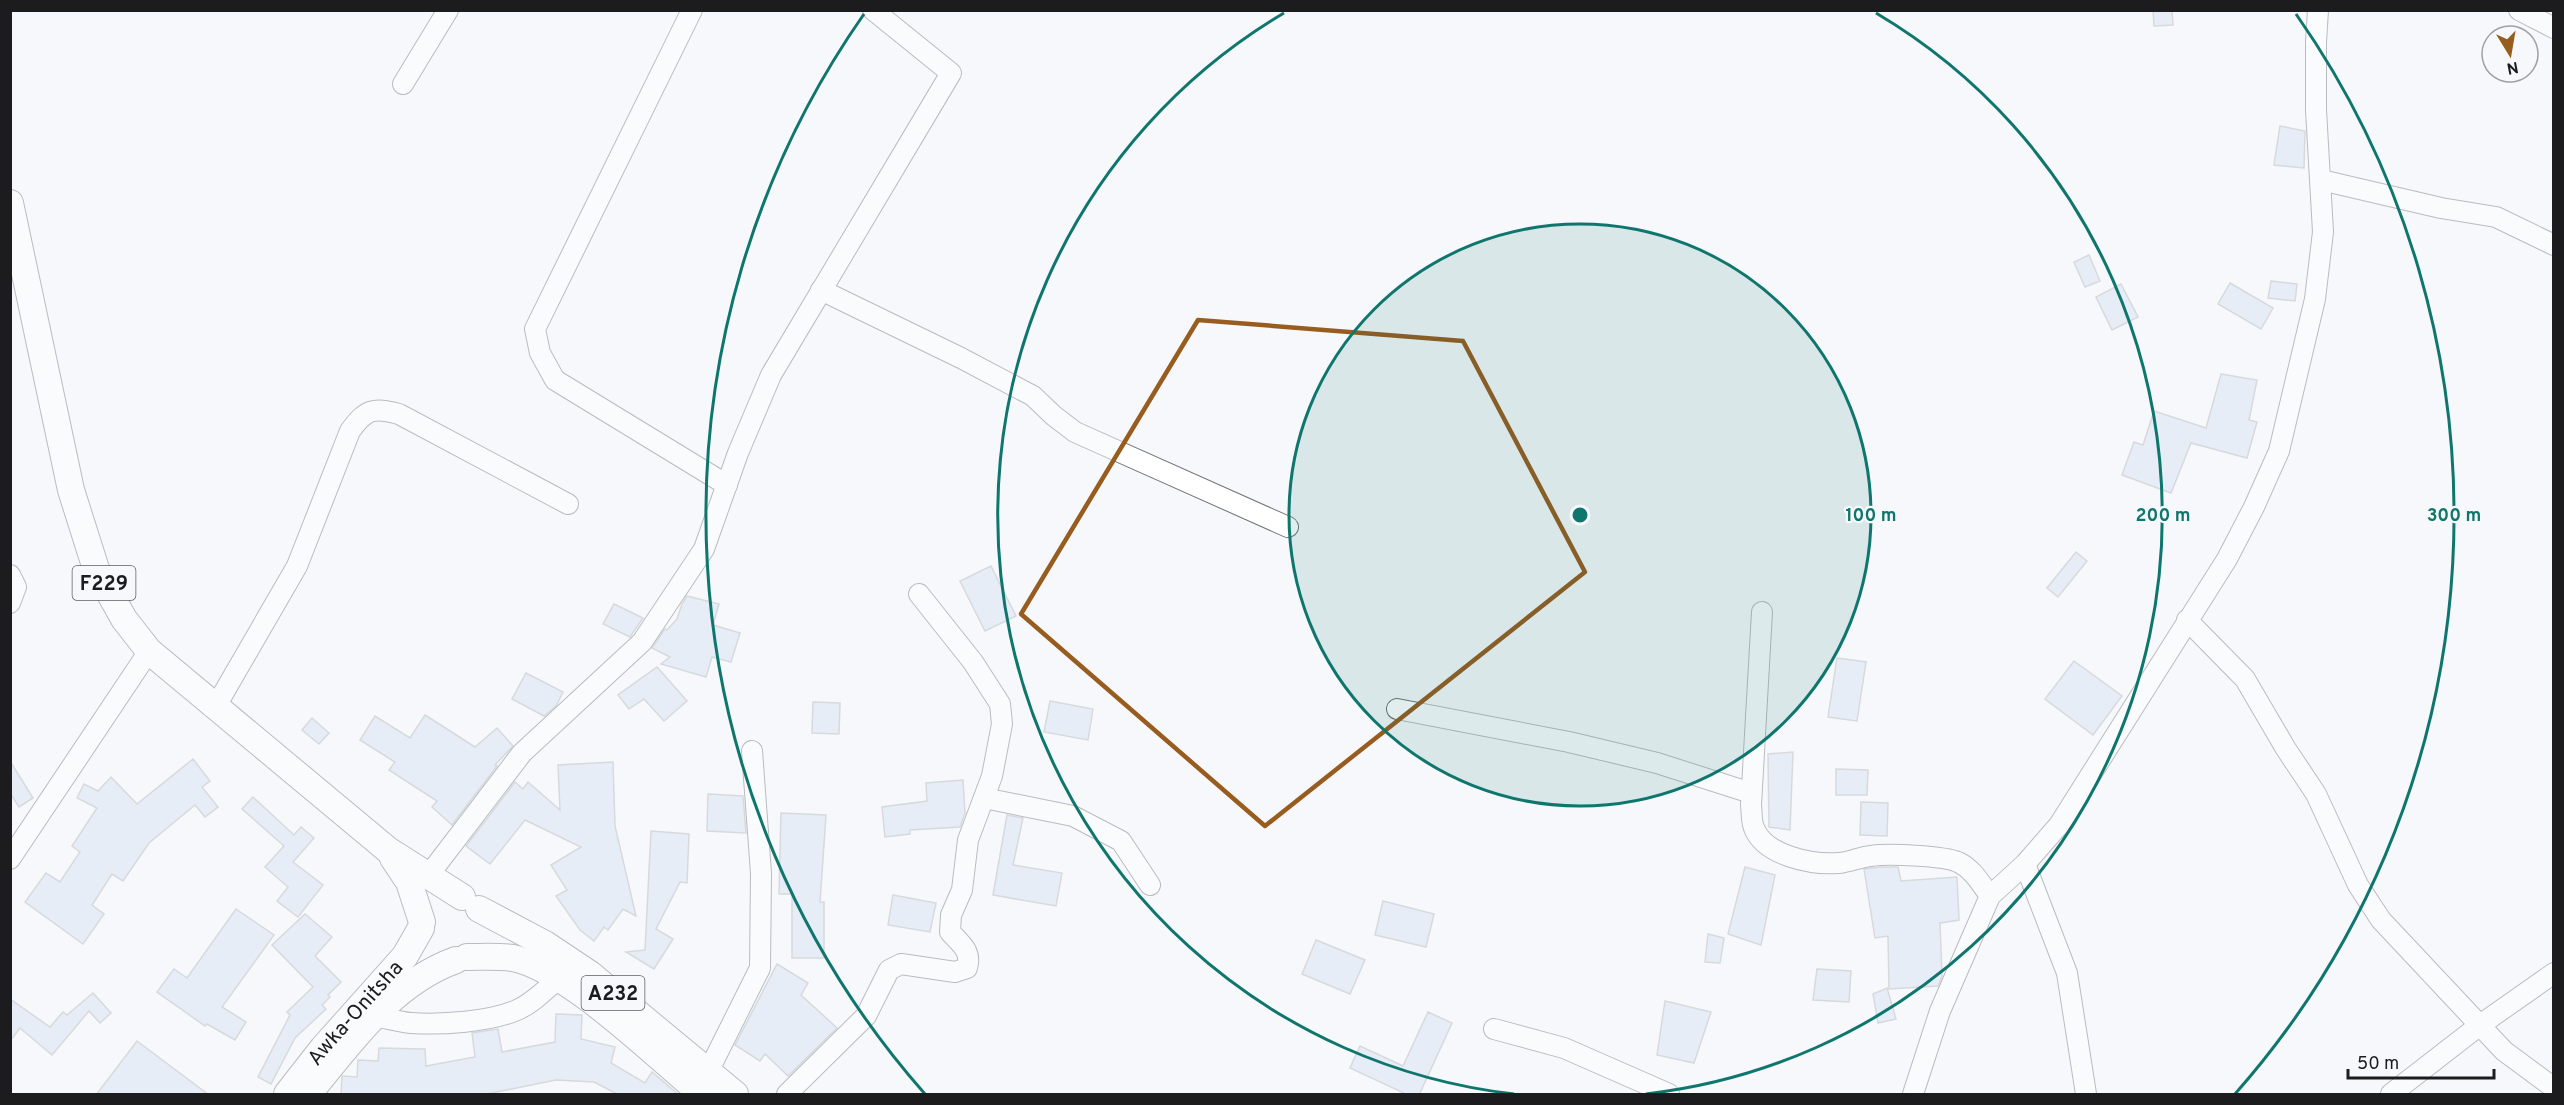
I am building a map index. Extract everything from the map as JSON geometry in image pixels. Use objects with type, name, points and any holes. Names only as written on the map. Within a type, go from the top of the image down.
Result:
[{"type":"main road","name":"F229","points":[[10,203],[71,490],[96,569],[124,619],[149,651],[388,850],[471,903]]},
{"type":"main road","name":"F229","points":[[388,850],[409,882],[422,925]]},
{"type":"main road","points":[[441,898],[471,903],[484,919],[486,930],[483,941],[476,950],[462,959],[439,957],[432,952],[422,937],[422,925],[432,904],[441,898]]},
{"type":"main road","name":"A232","points":[[471,903],[545,944],[590,974],[705,1083]]},
{"type":"main road","name":"Awka-Onitsha","points":[[287,1095],[323,1048],[405,956],[422,925]]},
{"type":"main road","name":"A232","points":[[462,959],[514,958],[585,996],[705,1083],[735,1095]]},
{"type":"main road","name":"Awka-Onitsha","points":[[309,1094],[374,1016],[416,980],[436,967],[462,959]]},
{"type":"street","points":[[402,84],[448,10]]},
{"type":"street","points":[[692,10],[536,329],[540,353],[555,380],[727,485]]},
{"type":"street","points":[[428,876],[522,753],[642,642],[704,549],[771,375],[951,73],[873,10]]},
{"type":"street","points":[[1913,1095],[1940,1011],[1990,896],[2025,864],[2059,825],[2227,559],[2279,451],[2315,298],[2323,232],[2316,110],[2318,10]]},
{"type":"street","points":[[2519,10],[2553,28]]},
{"type":"street","points":[[2321,180],[2441,208],[2496,217],[2553,245]]},
{"type":"street","points":[[822,290],[1033,396],[1054,416],[1084,436],[1288,527]]},
{"type":"street","points":[[216,706],[297,566],[350,431],[363,414],[380,409],[399,414],[568,504]]},
{"type":"street","points":[[10,575],[16,587],[10,603]]},
{"type":"street","points":[[787,1095],[866,1016],[890,970],[901,964],[955,972],[967,968],[970,959],[966,949],[950,932],[951,915],[962,890],[968,840],[992,776],[1002,724],[1000,705],[973,663],[919,594]]},
{"type":"street","points":[[1762,612],[1751,793],[1754,827],[1762,842],[1787,855],[1820,863],[1840,862],[1873,855],[1938,858],[1958,862],[1974,873],[1990,896]]},
{"type":"street","points":[[2187,620],[2245,679],[2286,749],[2316,794],[2358,885],[2381,920],[2504,1051],[2553,1088]]},
{"type":"street","points":[[10,859],[149,651]]},
{"type":"street","points":[[1397,709],[1569,742],[1657,763],[1751,793]]},
{"type":"street","points":[[705,1083],[760,968],[761,873],[752,752]]},
{"type":"street","points":[[984,798],[1073,816],[1121,841],[1150,885]]},
{"type":"street","points":[[2025,864],[2067,973],[2086,1095]]},
{"type":"street","points":[[2391,1095],[2480,1025],[2553,973]]},
{"type":"street","points":[[374,1016],[410,1023],[462,1021],[494,1016],[514,1011],[528,1004],[558,980]]},
{"type":"street","points":[[1494,1029],[1564,1048],[1669,1095]]},
{"type":"highlighted area","points":[[1198,320],[1463,341],[1585,572],[1265,826],[1021,614]]},
{"type":"building","points":[[2153,10],[2172,10],[2173,25],[2154,26]]},
{"type":"building","points":[[2280,126],[2305,131],[2304,168],[2274,165]]},
{"type":"building","points":[[2089,255],[2100,281],[2085,287],[2074,262]]},
{"type":"building","points":[[2271,281],[2297,284],[2295,301],[2268,298]]},
{"type":"building","points":[[2230,283],[2273,308],[2261,329],[2218,304]]},
{"type":"building","points":[[2121,284],[2138,317],[2112,330],[2096,297]]},
{"type":"building","points":[[2221,374],[2257,380],[2249,420],[2257,422],[2247,458],[2191,443],[2171,493],[2122,475],[2134,442],[2143,445],[2154,411],[2206,428]]},
{"type":"building","points":[[2076,552],[2087,561],[2058,597],[2047,588]]},
{"type":"building","points":[[991,566],[1016,616],[985,631],[960,581]]},
{"type":"building","points":[[687,596],[719,604],[713,625],[740,633],[731,662],[712,657],[706,677],[661,664],[670,657],[652,648],[665,629],[667,630],[677,619]]},
{"type":"building","points":[[614,604],[643,618],[630,637],[603,624]]},
{"type":"building","points":[[1837,658],[1866,662],[1857,721],[1828,717]]},
{"type":"building","points":[[2074,661],[2122,696],[2093,735],[2045,699]]},
{"type":"building","points":[[657,667],[687,701],[664,721],[644,699],[629,709],[618,695]]},
{"type":"building","points":[[526,673],[563,692],[556,706],[544,716],[512,699]]},
{"type":"building","points":[[1050,701],[1093,709],[1088,740],[1044,732]]},
{"type":"building","points":[[813,702],[840,703],[839,734],[812,733]]},
{"type":"building","points":[[425,715],[475,747],[497,728],[513,746],[495,765],[497,766],[452,825],[432,807],[437,801],[389,770],[395,762],[360,740],[375,716],[410,738]]},
{"type":"building","points":[[312,718],[329,733],[319,744],[302,730]]},
{"type":"building","points":[[1793,752],[1790,830],[1769,827],[1768,754]]},
{"type":"building","points":[[193,759],[210,781],[202,787],[218,807],[205,817],[195,805],[149,843],[123,881],[112,874],[92,905],[104,914],[83,944],[25,902],[46,873],[60,882],[80,852],[72,846],[97,808],[77,798],[84,784],[98,791],[111,777],[137,804]]},
{"type":"building","points":[[10,761],[33,798],[19,807],[10,793]]},
{"type":"building","points":[[613,762],[615,826],[636,916],[623,909],[608,930],[604,927],[594,941],[580,930],[556,896],[567,890],[551,865],[581,847],[525,820],[490,864],[466,846],[515,782],[523,789],[528,782],[560,810],[558,765]]},
{"type":"building","points":[[1836,769],[1868,770],[1867,795],[1836,795]]},
{"type":"building","points":[[963,780],[965,813],[960,827],[910,830],[910,834],[885,837],[882,807],[927,801],[926,783]]},
{"type":"building","points":[[708,794],[743,796],[746,833],[707,831]]},
{"type":"building","points":[[253,797],[294,835],[301,827],[314,838],[293,862],[323,885],[298,917],[277,901],[288,887],[265,867],[284,846],[242,809]]},
{"type":"building","points":[[1861,802],[1888,803],[1887,836],[1860,835]]},
{"type":"building","points":[[781,813],[826,815],[820,902],[824,902],[824,958],[792,958],[792,894],[779,894]]},
{"type":"building","points":[[1007,815],[1023,818],[1013,865],[1062,873],[1056,906],[993,895]]},
{"type":"building","points":[[651,831],[689,834],[687,883],[680,882],[656,929],[673,939],[654,969],[626,952],[645,950]]},
{"type":"building","points":[[1745,867],[1775,875],[1761,945],[1728,934]]},
{"type":"building","points":[[1898,867],[1901,881],[1957,877],[1959,920],[1940,923],[1942,976],[1938,986],[1889,989],[1888,936],[1875,938],[1864,869]]},
{"type":"building","points":[[893,895],[936,903],[930,932],[888,925]]},
{"type":"building","points":[[1383,901],[1434,914],[1426,947],[1375,935]]},
{"type":"building","points":[[236,909],[274,935],[222,1007],[246,1022],[235,1040],[207,1024],[205,1026],[157,992],[174,969],[187,978]]},
{"type":"building","points":[[305,914],[332,937],[315,956],[341,982],[322,1005],[326,1009],[295,1038],[271,1084],[258,1077],[290,1015],[287,1012],[313,987],[272,945]]},
{"type":"building","points":[[1708,934],[1724,938],[1720,963],[1705,962]]},
{"type":"building","points":[[1316,940],[1365,960],[1350,994],[1302,974]]},
{"type":"building","points":[[777,964],[808,983],[801,995],[837,1028],[788,1076],[765,1054],[760,1061],[735,1045]]},
{"type":"building","points":[[1817,969],[1851,971],[1849,1002],[1813,1000]]},
{"type":"building","points":[[1887,988],[1896,1019],[1878,1023],[1873,994]]},
{"type":"building","points":[[93,993],[111,1013],[100,1023],[89,1011],[52,1055],[20,1028],[10,1041],[10,999],[50,1027],[63,1012],[67,1015]]},
{"type":"building","points":[[1665,1001],[1711,1012],[1694,1063],[1657,1055]]},
{"type":"building","points":[[1428,1012],[1452,1023],[1419,1095],[1408,1095],[1350,1068],[1360,1046],[1403,1066]]},
{"type":"building","points":[[556,1014],[582,1015],[581,1039],[615,1047],[611,1063],[645,1083],[652,1072],[679,1095],[619,1095],[594,1082],[556,1080],[482,1095],[341,1095],[342,1076],[357,1077],[358,1060],[378,1061],[379,1048],[425,1049],[426,1066],[475,1057],[472,1033],[498,1029],[502,1052],[555,1042]]},
{"type":"building","points":[[137,1041],[209,1095],[96,1095]]}]
